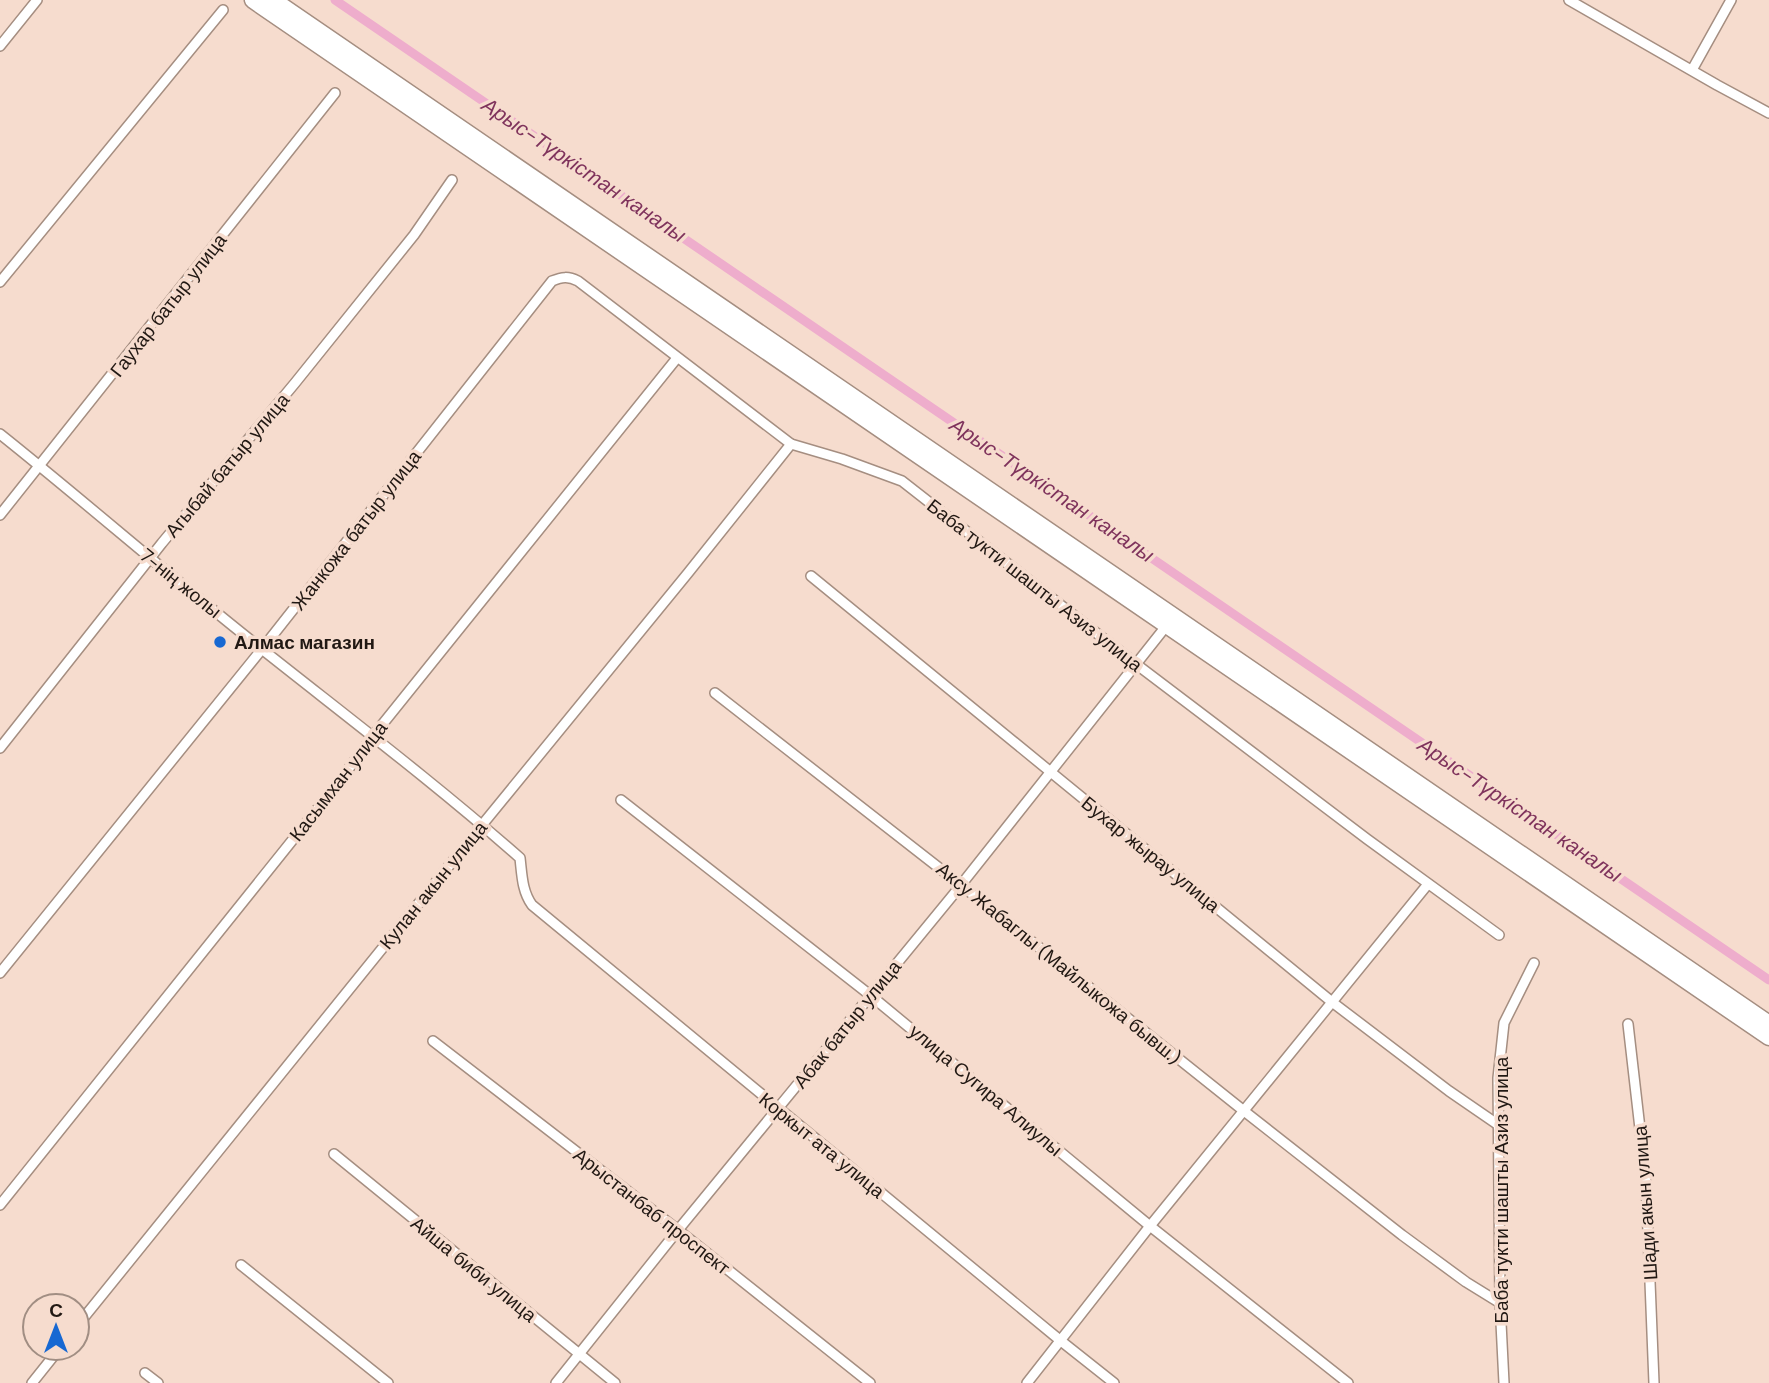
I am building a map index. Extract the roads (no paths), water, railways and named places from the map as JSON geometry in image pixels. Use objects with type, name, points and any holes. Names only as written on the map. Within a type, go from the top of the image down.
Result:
[{"type":"highway","points":[[253,0],[1769,1037]]},
{"type":"highway","points":[[273,0],[1769,1024]]},
{"type":"street","points":[[0,46],[37,0]]},
{"type":"street","points":[[1570,0],[1769,113]]},
{"type":"street","points":[[1692,69],[1731,0]]},
{"type":"street","points":[[0,282],[223,10]]},
{"type":"street","name":"Гаухар батыр улица","points":[[0,515],[335,93]]},
{"type":"street","name":"Агыбай батыр улица","points":[[0,748],[414,234],[452,180]]},
{"type":"street","name":"Баба тукти шашты Азиз улица","points":[[552,281],[563,277],[578,281],[791,444],[902,481],[1136,664],[1499,935]]},
{"type":"street","name":"Жанкожа батыр улица","points":[[0,973],[262,649],[552,281]]},
{"type":"street","name":"Касымхан улица","points":[[0,1205],[677,358]]},
{"type":"street","name":"7-нің жолы","points":[[0,434],[520,858],[522,881],[532,905]]},
{"type":"street","name":"Кулан акын улица","points":[[91,1309],[791,444]]},
{"type":"street","name":"Бухар жырау улица","points":[[811,576],[1332,1002],[1497,1124]]},
{"type":"street","name":"Абак батыр улица","points":[[556,1383],[961,885],[1167,625]]},
{"type":"street","name":"Аксу Жабаглы (Майлыкожа бывш.)","points":[[715,693],[1402,1235],[1466,1282],[1500,1303]]},
{"type":"street","name":"улица Сугира Алиулы","points":[[621,800],[870,995],[1150,1226],[1348,1383]]},
{"type":"street","points":[[1027,1383],[1150,1226],[1428,884]]},
{"type":"street","name":"Коркыт ата улица","points":[[532,905],[1114,1383]]},
{"type":"street","name":"Баба тукти шашты Азиз улица","points":[[1504,1383],[1500,1303],[1498,1079],[1504,1023],[1534,963]]},
{"type":"street","name":"Шади акын улица","points":[[1628,1024],[1646,1181],[1654,1383]]},
{"type":"street","name":"Арыстанбаб проспект","points":[[433,1041],[678,1230],[870,1383]]},
{"type":"street","name":"Айша биби улица","points":[[334,1154],[615,1383]]},
{"type":"street","points":[[241,1265],[388,1383]]},
{"type":"street","points":[[32,1383],[49,1362]]},
{"type":"street","points":[[145,1373],[158,1383]]},
{"type":"waterway","name":"Арыс-Түркістан каналы","points":[[335,0],[1769,980]]},
{"type":"place","name":"Алмас магазин","points":[[220,642]]}]
